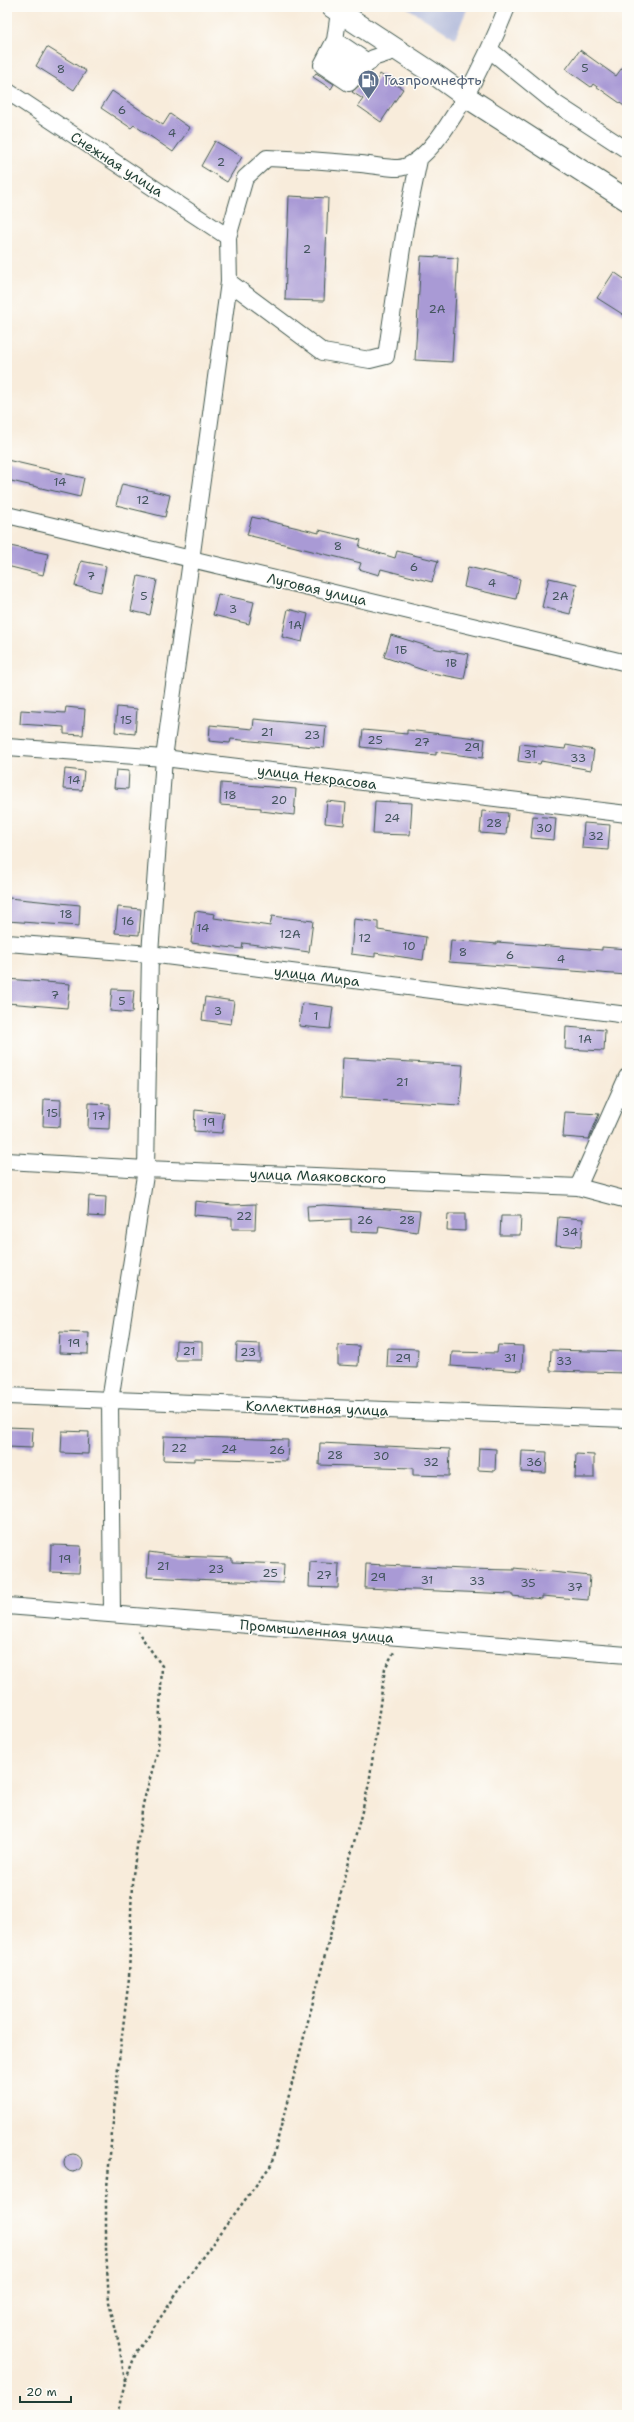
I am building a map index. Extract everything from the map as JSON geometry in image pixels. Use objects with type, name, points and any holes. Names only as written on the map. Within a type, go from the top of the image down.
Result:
[{"type":"main road","points":[[336,9],[465,96],[627,200]]},
{"type":"street","points":[[229,282],[323,352],[370,360],[386,356],[405,228],[419,160],[437,138],[465,96],[490,50],[507,7]]},
{"type":"street","points":[[336,9],[332,46],[322,65],[349,83],[373,58],[398,50]]},
{"type":"street","points":[[332,46],[364,67]]},
{"type":"street","points":[[490,50],[555,103],[627,150]]},
{"type":"street","name":"Снежная улица","points":[[7,91],[228,237]]},
{"type":"street","points":[[112,1612],[110,1401],[146,1169],[150,954],[164,758],[229,282],[228,237],[244,178],[267,158],[303,159],[399,168],[419,160]]},
{"type":"street","name":"Луговая улица","points":[[7,515],[627,663]]},
{"type":"street","name":"улица Некрасова","points":[[7,747],[164,758],[627,814]]},
{"type":"street","name":"улица Мира","points":[[7,943],[150,954],[627,1015]]},
{"type":"street","points":[[578,1187],[627,1077]]},
{"type":"street","name":"улица Маяковского","points":[[7,1161],[146,1169],[578,1187],[627,1200]]},
{"type":"street","name":"Коллективная улица","points":[[7,1396],[110,1401],[627,1418]]},
{"type":"street","name":"Промышленная улица","points":[[7,1606],[112,1612],[403,1638],[627,1655]]},
{"type":"path","points":[[125,2382],[120,2344],[109,2302],[106,2249],[106,2198],[118,2068],[129,1978],[132,1882],[143,1804],[158,1749],[162,1666],[138,1634],[134,1614]]},
{"type":"path","points":[[117,2415],[125,2382],[136,2353],[198,2263],[271,2165],[369,1784],[385,1668],[403,1638]]},
{"type":"shaded area","points":[[406,7],[468,7],[455,38]]},
{"type":"building","points":[[47,47],[86,71],[74,90],[36,66]]},
{"type":"building","points":[[580,50],[616,76],[627,61],[627,108],[593,84],[591,87],[566,69]]},
{"type":"building","points":[[316,73],[334,84],[331,89],[313,77]]},
{"type":"building","points":[[380,74],[403,89],[381,122],[358,106],[363,99],[352,92],[368,77],[375,82]]},
{"type":"building","points":[[112,91],[163,125],[170,114],[190,128],[173,152],[134,125],[131,128],[101,108]]},
{"type":"building","points":[[215,141],[242,157],[227,182],[201,166]]},
{"type":"building","points":[[289,196],[328,198],[324,301],[285,300]]},
{"type":"building","points":[[421,256],[458,258],[452,362],[415,360]]},
{"type":"building","points":[[614,272],[627,281],[627,317],[597,298]]},
{"type":"building","points":[[7,460],[84,478],[80,497],[7,480]]},
{"type":"building","points":[[122,484],[170,495],[165,517],[116,505]]},
{"type":"building","points":[[252,517],[319,533],[319,530],[361,540],[359,547],[395,558],[397,551],[438,561],[432,582],[381,569],[379,575],[359,569],[361,563],[247,535]]},
{"type":"building","points":[[10,546],[48,554],[43,575],[7,566]]},
{"type":"building","points":[[81,561],[106,566],[101,592],[75,586]]},
{"type":"building","points":[[468,567],[520,579],[516,599],[464,587]]},
{"type":"building","points":[[138,576],[157,580],[150,615],[131,611]]},
{"type":"building","points":[[549,578],[577,584],[570,614],[542,607]]},
{"type":"building","points":[[218,594],[254,602],[249,624],[213,615]]},
{"type":"building","points":[[288,609],[308,614],[302,642],[282,637]]},
{"type":"building","points":[[391,635],[437,649],[469,654],[464,679],[432,673],[384,657]]},
{"type":"building","points":[[66,707],[85,709],[83,735],[64,734],[64,727],[20,724],[21,710],[65,713]]},
{"type":"building","points":[[117,707],[137,709],[135,734],[115,732]]},
{"type":"building","points":[[254,719],[326,726],[324,748],[231,739],[230,743],[209,741],[210,725],[253,729]]},
{"type":"building","points":[[363,730],[407,734],[407,730],[485,739],[483,758],[436,752],[436,755],[361,747]]},
{"type":"building","points":[[520,744],[565,749],[566,745],[594,750],[591,770],[541,761],[540,764],[518,761]]},
{"type":"building","points":[[65,769],[84,771],[82,790],[63,789]]},
{"type":"building","points":[[116,770],[129,771],[128,789],[114,788]]},
{"type":"building","points":[[221,783],[296,789],[294,815],[261,811],[261,808],[220,805]]},
{"type":"building","points":[[327,801],[346,803],[344,825],[325,823]]},
{"type":"building","points":[[375,801],[412,803],[410,835],[373,834]]},
{"type":"building","points":[[482,811],[508,813],[506,835],[480,833]]},
{"type":"building","points":[[533,816],[556,818],[554,840],[531,838]]},
{"type":"building","points":[[584,823],[610,825],[608,850],[582,848]]},
{"type":"building","points":[[9,898],[80,905],[79,926],[7,921]]},
{"type":"building","points":[[118,907],[141,909],[139,935],[115,933]]},
{"type":"building","points":[[195,911],[215,914],[214,918],[270,926],[272,916],[313,921],[309,952],[243,943],[242,949],[191,943]]},
{"type":"building","points":[[354,919],[378,922],[378,930],[426,937],[423,960],[375,953],[375,957],[351,954]]},
{"type":"building","points":[[451,940],[602,950],[602,947],[627,949],[627,975],[449,962]]},
{"type":"building","points":[[7,979],[70,984],[67,1008],[7,1003]]},
{"type":"building","points":[[112,989],[134,990],[132,1013],[110,1011]]},
{"type":"building","points":[[205,997],[234,1001],[231,1024],[202,1020]]},
{"type":"building","points":[[302,1003],[333,1007],[330,1029],[299,1026]]},
{"type":"building","points":[[566,1027],[605,1030],[604,1051],[565,1049]]},
{"type":"building","points":[[343,1058],[463,1065],[460,1105],[341,1098]]},
{"type":"building","points":[[44,1099],[61,1100],[60,1127],[43,1126]]},
{"type":"building","points":[[89,1103],[110,1104],[109,1129],[88,1128]]},
{"type":"building","points":[[195,1110],[224,1113],[222,1133],[194,1131]]},
{"type":"building","points":[[565,1112],[599,1114],[589,1139],[563,1137]]},
{"type":"building","points":[[89,1196],[106,1197],[105,1217],[88,1216]]},
{"type":"building","points":[[195,1201],[232,1205],[256,1204],[255,1229],[232,1229],[232,1218],[194,1215]]},
{"type":"building","points":[[324,1205],[420,1211],[417,1232],[379,1226],[378,1233],[351,1232],[351,1219],[308,1221],[307,1206]]},
{"type":"building","points":[[448,1214],[465,1214],[465,1231],[447,1230]]},
{"type":"building","points":[[501,1216],[521,1216],[520,1235],[500,1235]]},
{"type":"building","points":[[558,1217],[583,1219],[581,1247],[556,1245]]},
{"type":"building","points":[[60,1332],[89,1333],[88,1354],[59,1353]]},
{"type":"building","points":[[176,1341],[202,1342],[202,1360],[175,1360]]},
{"type":"building","points":[[237,1343],[260,1344],[260,1362],[236,1361]]},
{"type":"building","points":[[338,1345],[359,1346],[358,1366],[338,1365]]},
{"type":"building","points":[[498,1345],[523,1346],[522,1371],[451,1366],[452,1352],[497,1353]]},
{"type":"building","points":[[388,1348],[418,1349],[417,1368],[387,1367]]},
{"type":"building","points":[[551,1350],[627,1352],[627,1373],[550,1371]]},
{"type":"building","points":[[7,1427],[33,1428],[32,1448],[7,1447]]},
{"type":"building","points":[[62,1431],[89,1432],[88,1454],[61,1453]]},
{"type":"building","points":[[164,1436],[288,1440],[287,1461],[194,1458],[194,1461],[163,1460]]},
{"type":"building","points":[[320,1443],[450,1449],[449,1476],[413,1475],[413,1468],[319,1465]]},
{"type":"building","points":[[479,1448],[496,1449],[495,1471],[478,1470]]},
{"type":"building","points":[[522,1451],[547,1452],[546,1473],[521,1472]]},
{"type":"building","points":[[576,1454],[594,1455],[594,1478],[575,1478]]},
{"type":"building","points":[[51,1545],[81,1546],[79,1573],[50,1572]]},
{"type":"building","points":[[149,1552],[178,1556],[232,1558],[232,1562],[284,1564],[283,1583],[147,1577]]},
{"type":"building","points":[[310,1562],[339,1564],[338,1588],[309,1587]]},
{"type":"building","points":[[366,1564],[463,1569],[514,1570],[514,1568],[590,1576],[588,1600],[542,1596],[542,1599],[512,1596],[512,1594],[365,1588]]},
{"type":"building","points":[[73,2154],[79,2157],[82,2163],[79,2169],[73,2172],[67,2169],[64,2163],[67,2157]]},
{"type":"place","name":"Газпромнефть","points":[[368,100]]}]
